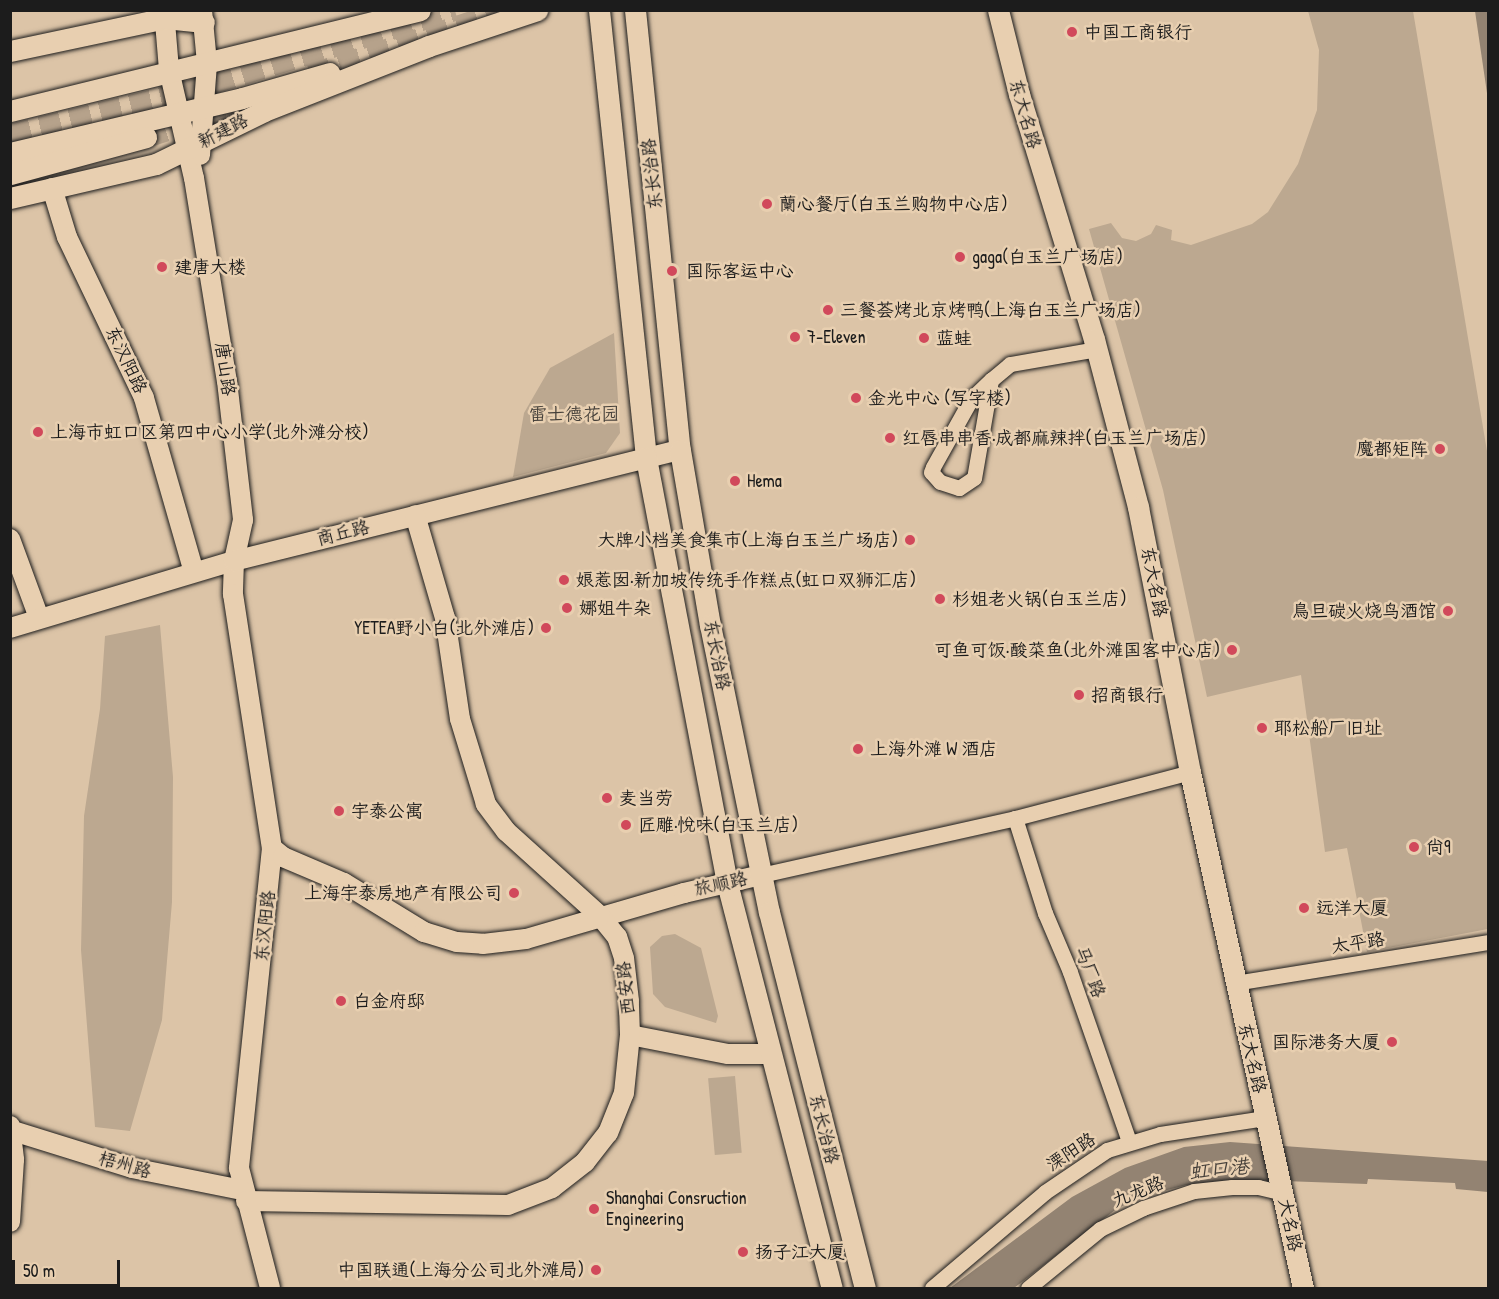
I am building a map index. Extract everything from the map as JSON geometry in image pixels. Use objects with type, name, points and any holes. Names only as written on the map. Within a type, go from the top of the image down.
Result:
[{"type":"main road","points":[[10,111],[420,10]]},
{"type":"main road","name":"新建路","points":[[10,153],[429,46],[537,10]]},
{"type":"main road","name":"东长治路","points":[[599,10],[646,458],[727,883],[832,1288]]},
{"type":"main road","name":"东长治路","points":[[635,10],[680,450],[761,875],[865,1288]]},
{"type":"main road","name":"东大名路","points":[[998,10],[1019,94],[1097,349],[1138,507],[1234,983],[1279,1179]]},
{"type":"main road","points":[[10,51],[164,14],[202,16]]},
{"type":"main road","name":"新建路","points":[[10,198],[156,164],[195,145],[429,46]]},
{"type":"main road","points":[[10,174],[146,137]]},
{"type":"main road","name":"大名路","points":[[1279,1179],[1303,1288]]},
{"type":"street","name":"唐山路","points":[[164,14],[169,70],[177,112],[195,145]]},
{"type":"street","name":"唐山路","points":[[202,16],[207,63],[205,105],[195,145],[194,178],[227,381],[242,506],[242,531],[234,561]]},
{"type":"street","name":"东汉阳路","points":[[52,188],[67,237],[144,398],[194,572]]},
{"type":"street","points":[[991,380],[974,478],[959,488],[940,482],[931,472],[933,467],[971,399],[991,380],[1010,364],[1097,349]]},
{"type":"street","name":"商丘路","points":[[10,628],[234,561],[680,450]]},
{"type":"street","name":"西安路","points":[[244,1195],[483,1207],[534,1197],[572,1174],[608,1133],[624,1094],[630,1035],[624,958],[617,937],[600,916],[506,831],[486,804],[460,719],[445,618],[415,516]]},
{"type":"street","points":[[10,539],[39,618]]},
{"type":"street","name":"东汉阳路","points":[[234,561],[233,594],[272,848],[239,1151],[244,1195],[270,1288]]},
{"type":"street","name":"旅顺路","points":[[272,848],[283,856],[344,883],[424,932],[457,942],[517,941],[600,916],[727,883],[1015,818],[1190,772]]},
{"type":"street","name":"马厂路","points":[[1015,818],[1045,913],[1070,972],[1129,1141]]},
{"type":"street","name":"太平路","points":[[1234,983],[1488,942]]},
{"type":"street","points":[[630,1035],[728,1054],[770,1054]]},
{"type":"street","name":"溧阳路","points":[[932,1288],[1045,1192],[1107,1150],[1129,1141],[1268,1128]]},
{"type":"street","points":[[10,1222],[11,1129]]},
{"type":"street","name":"梧州路","points":[[11,1129],[132,1168],[244,1195]]},
{"type":"street","name":"九龙路","points":[[1028,1288],[1100,1230],[1143,1208],[1203,1190],[1258,1187],[1279,1179]]},
{"type":"green space","points":[[1308,11],[1413,11],[1488,457],[1488,929],[1367,952],[1347,848],[1325,852],[1301,675],[1207,697],[1163,490],[1089,229],[1111,223],[1122,238],[1136,241],[1151,234],[1156,225],[1172,230],[1171,240],[1191,245],[1252,224],[1268,212],[1298,164],[1317,110],[1319,50]]},
{"type":"green space","name":"雷士德花园","points":[[614,333],[620,433],[606,453],[513,477],[524,413],[550,368]]},
{"type":"green space","points":[[160,625],[173,777],[172,902],[162,1020],[130,1131],[95,1127],[81,950],[84,816],[100,709],[105,636]]},
{"type":"green space","points":[[675,934],[701,948],[718,1016],[716,1023],[665,1007],[653,994],[650,947],[662,936]]},
{"type":"green space","points":[[735,1076],[742,1153],[715,1155],[708,1078]]},
{"type":"water","points":[[1475,11],[1488,11],[1488,100]]},
{"type":"water","name":"虹口港","points":[[1230,1142],[1488,1161],[1488,1192],[1456,1189],[1455,1183],[1368,1179],[1367,1184],[1253,1180],[1186,1185],[1137,1198],[1115,1210],[1014,1288],[950,1288],[1072,1197],[1125,1168],[1184,1147]]},
{"type":"tunnel","points":[[10,134],[183,92],[455,10]]},
{"type":"tunnel","points":[[310,74],[497,13]]},
{"type":"tunnel","points":[[146,137],[248,104]]},
{"type":"place","name":"中国工商银行","points":[[1072,32]]},
{"type":"place","name":"蘭心餐厅(白玉兰购物中心店)","points":[[767,204]]},
{"type":"place","name":"gaga(白玉兰广场店)","points":[[960,257]]},
{"type":"place","name":"建唐大楼","points":[[162,267]]},
{"type":"place","name":"国际客运中心","points":[[672,271]]},
{"type":"place","name":"三餐荟烤北京烤鸭(上海白玉兰广场店)","points":[[828,310]]},
{"type":"place","name":"7-Eleven","points":[[795,337]]},
{"type":"place","name":"蓝蛙","points":[[924,338]]},
{"type":"place","name":"金光中心 (写字楼)","points":[[856,398]]},
{"type":"place","name":"上海市虹口区第四中心小学(北外滩分校)","points":[[38,432]]},
{"type":"place","name":"红唇串串香·成都麻辣拌(白玉兰广场店)","points":[[890,438]]},
{"type":"place","name":"魔都矩阵","points":[[1440,449]]},
{"type":"place","name":"Hema","points":[[735,481]]},
{"type":"place","name":"大牌小档美食集市(上海白玉兰广场店)","points":[[910,540]]},
{"type":"place","name":"娘惹囡·新加坡传统手作糕点(虹口双狮汇店)","points":[[564,580]]},
{"type":"place","name":"杉姐老火锅(白玉兰店)","points":[[940,599]]},
{"type":"place","name":"娜姐牛杂","points":[[567,608]]},
{"type":"place","name":"鳥旦碳火烧鸟酒馆","points":[[1448,611]]},
{"type":"place","name":"YETEA野小白(北外滩店)","points":[[546,628]]},
{"type":"place","name":"可鱼可饭·酸菜鱼(北外滩国客中心店)","points":[[1232,650]]},
{"type":"place","name":"招商银行","points":[[1079,695]]},
{"type":"place","name":"耶松船厂旧址","points":[[1262,728]]},
{"type":"place","name":"上海外滩 W 酒店","points":[[858,749]]},
{"type":"place","name":"麦当劳","points":[[607,798]]},
{"type":"place","name":"宇泰公寓","points":[[339,811]]},
{"type":"place","name":"匠雕·悦味(白玉兰店)","points":[[626,825]]},
{"type":"place","name":"尚9","points":[[1414,847]]},
{"type":"place","name":"上海宇泰房地产有限公司","points":[[514,893]]},
{"type":"place","name":"远洋大厦","points":[[1304,908]]},
{"type":"place","name":"白金府邸","points":[[341,1001]]},
{"type":"place","name":"国际港务大厦","points":[[1392,1042]]},
{"type":"place","name":"Shanghai Consruction Engineering","points":[[594,1209]]},
{"type":"place","name":"扬子江大厦","points":[[743,1252]]},
{"type":"place","name":"中国联通(上海分公司北外滩局)","points":[[596,1270]]}]
